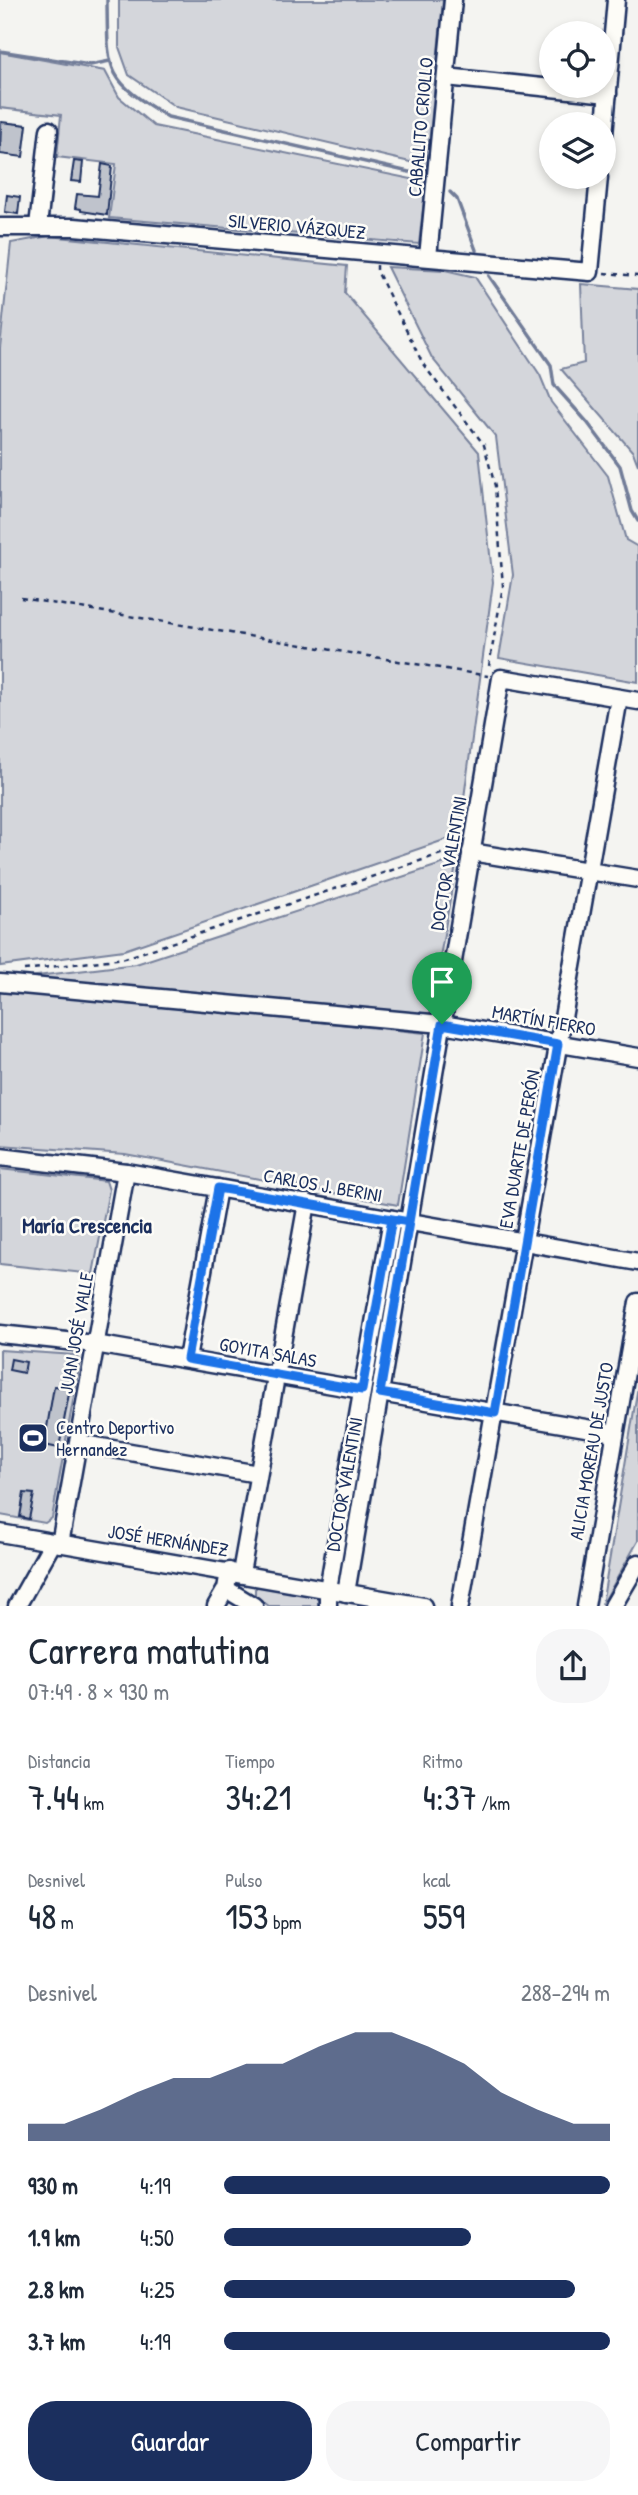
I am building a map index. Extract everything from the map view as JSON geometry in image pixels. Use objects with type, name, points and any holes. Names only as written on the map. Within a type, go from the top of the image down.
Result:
[{"type":"street","name":"CABALLITO CRIOLLO","points":[[428,257],[453,0]]},
{"type":"street","points":[[614,21],[616,0]]},
{"type":"street","points":[[446,77],[539,87]]},
{"type":"street","points":[[38,226],[49,130]]},
{"type":"street","points":[[590,272],[599,189]]},
{"type":"street","name":"SILVERIO VÁZQUEZ","points":[[0,230],[38,226],[75,227],[590,272]]},
{"type":"street","points":[[501,678],[638,701]]},
{"type":"street","name":"DOCTOR VALENTINI","points":[[346,1593],[501,678]]},
{"type":"street","name":"EVA DUARTE DE PERÓN","points":[[460,1606],[619,698]]},
{"type":"street","points":[[471,852],[638,880]]},
{"type":"street","name":"MARTÍN FIERRO","points":[[0,983],[442,1024],[638,1057]]},
{"type":"street","name":"CARLOS J. BERINI","points":[[0,1157],[126,1172],[638,1262]]},
{"type":"street","name":"JUAN JOSÉ VALLE","points":[[17,1606],[57,1543],[78,1443],[126,1172]]},
{"type":"street","points":[[187,1359],[218,1188]]},
{"type":"street","points":[[216,1606],[235,1572],[258,1474],[307,1203]]},
{"type":"street","name":"DOCTOR VALENTINI","points":[[328,1598],[392,1219]]},
{"type":"street","name":"ALICIA MOREAU DE JUSTO","points":[[586,1606],[638,1302]]},
{"type":"street","name":"GOYITA SALAS","points":[[0,1334],[95,1344],[362,1390]]},
{"type":"street","points":[[380,1393],[615,1433]]},
{"type":"street","points":[[78,1443],[258,1474]]},
{"type":"street","name":"JOSÉ HERNÁNDEZ","points":[[0,1533],[235,1572],[328,1598],[346,1593],[423,1606]]},
{"type":"street","points":[[613,1606],[638,1563]]},
{"type":"street","points":[[226,1589],[254,1606]]},
{"type":"path","points":[[377,254],[377,271],[423,364],[485,445],[495,486],[503,586],[489,666],[501,678]]},
{"type":"path","points":[[590,272],[638,276]]},
{"type":"path","points":[[21,598],[501,678]]},
{"type":"path","points":[[14,971],[125,958],[450,851],[471,852]]},
{"type":"shaded area","points":[[119,0],[443,0],[427,166],[176,107],[129,75],[119,47]]},
{"type":"shaded area","points":[[0,52],[105,71],[119,97],[154,126],[426,182],[419,244],[109,218],[116,164],[57,157],[61,115],[0,108]]},
{"type":"shaded area","points":[[49,236],[347,266],[345,293],[479,452],[493,582],[459,835],[124,950],[0,966],[0,348],[11,243]]},
{"type":"shaded area","points":[[387,267],[445,270],[475,277],[540,375],[551,402],[608,476],[626,540],[638,547],[638,682],[499,658],[513,575],[496,437],[432,358]]},
{"type":"shaded area","points":[[581,284],[638,289],[638,465],[633,452],[561,369],[584,363]]},
{"type":"shaded area","points":[[457,859],[430,1015],[20,978],[136,964]]},
{"type":"shaded area","points":[[0,989],[425,1033],[398,1205],[125,1154],[0,1145]]},
{"type":"shaded area","points":[[0,1169],[106,1181],[109,1190],[93,1274],[0,1264]]},
{"type":"shaded area","name":"Centro Deportivo Hernandez","points":[[0,1350],[76,1355],[80,1362],[52,1518],[45,1523],[0,1515]]},
{"type":"shaded area","points":[[638,1386],[638,1541],[602,1605]]},
{"type":"shaded area","points":[[367,1402],[371,1403],[342,1583],[335,1585]]},
{"type":"shaded area","points":[[260,1584],[315,1594],[318,1606],[269,1606],[255,1596],[255,1589]]},
{"type":"building","points":[[1,122],[27,125],[23,157],[0,154]]},
{"type":"building","points":[[74,161],[83,162],[81,182],[71,181]]},
{"type":"building","points":[[102,164],[112,166],[107,215],[75,208],[77,194],[98,196]]},
{"type":"building","points":[[7,195],[20,197],[18,214],[5,212]]},
{"type":"building","points":[[11,1359],[26,1362],[24,1373],[9,1370]]},
{"type":"building","points":[[54,1386],[70,1388],[59,1448],[44,1445]]},
{"type":"building","points":[[24,1493],[34,1494],[29,1519],[20,1517]]},
{"type":"waterway","points":[[107,0],[108,43],[114,71],[132,93],[168,117],[431,177]]},
{"type":"waterway","points":[[0,51],[90,65],[110,61]]},
{"type":"waterway","points":[[450,192],[457,199],[476,250]]},
{"type":"waterway","points":[[489,276],[551,365],[554,385],[587,422],[620,466],[632,511],[638,521]]},
{"type":"place","name":"Centro Deportivo Hernandez","points":[[33,1438]]},
{"type":"district","name":"María Crescencia","points":[[87,1226]]},
{"type":"route","points":[[442,1024],[409,1222],[218,1188],[187,1359],[362,1390],[392,1219],[409,1222],[380,1393],[495,1413],[558,1044],[442,1024]]}]
